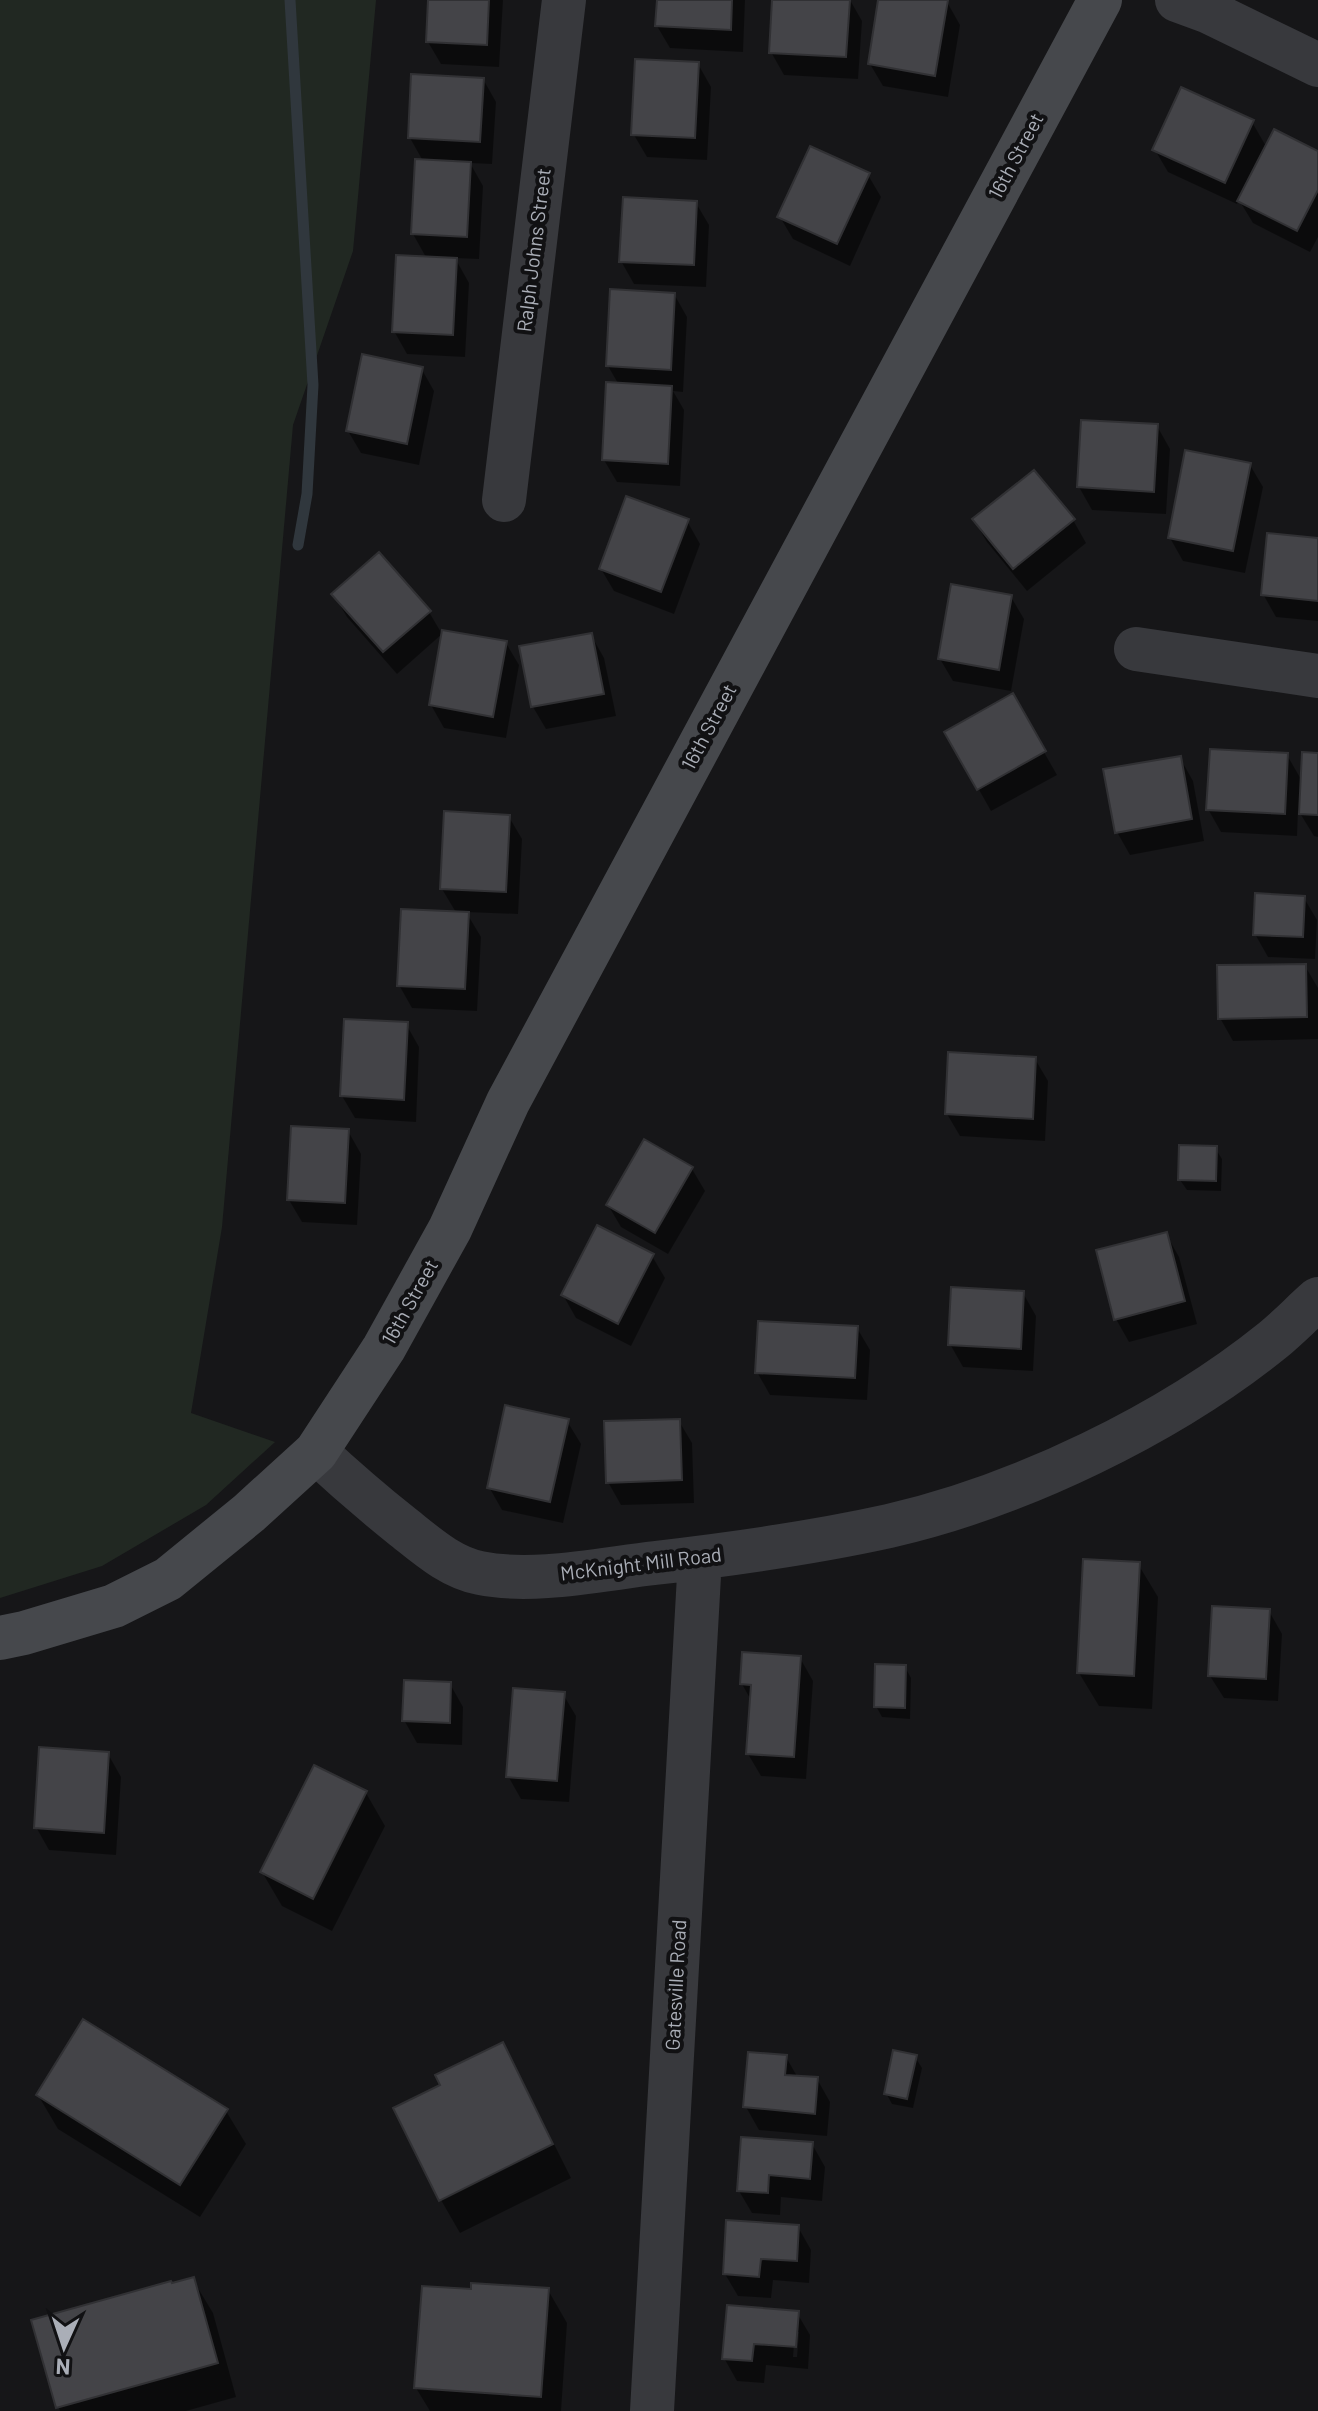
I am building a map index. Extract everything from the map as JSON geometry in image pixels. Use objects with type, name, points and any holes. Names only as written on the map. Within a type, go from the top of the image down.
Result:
[{"type":"street","name":"Ralph Johns Street","points":[[504,500],[564,0]]},
{"type":"street","name":"16th Street","points":[[316,1452],[384,1348],[450,1229],[508,1102],[1100,0]]},
{"type":"street","points":[[1177,0],[1207,11],[1318,65]]},
{"type":"street","points":[[1136,649],[1318,676]]},
{"type":"street","name":"McKnight Mill Road","points":[[316,1452],[364,1496],[441,1557],[478,1573],[514,1578],[700,1558],[890,1526],[964,1505],[1022,1484],[1187,1401],[1274,1340],[1318,1299]]},
{"type":"street","points":[[0,1638],[114,1606],[168,1579],[249,1513],[316,1452]]},
{"type":"street","name":"Gatesville Road","points":[[652,2411],[700,1558]]},
{"type":"shaded area","points":[[0,0],[376,0],[353,251],[293,425],[222,1227],[191,1413],[275,1442],[206,1505],[102,1566],[0,1598]]},
{"type":"building","points":[[428,0],[489,0],[487,45],[426,42]]},
{"type":"building","points":[[657,0],[732,0],[731,30],[655,26]]},
{"type":"building","points":[[772,0],[850,0],[846,57],[769,53]]},
{"type":"building","points":[[878,0],[948,0],[935,76],[868,64]]},
{"type":"building","points":[[635,59],[699,62],[695,138],[631,135]]},
{"type":"building","points":[[411,74],[484,78],[480,142],[408,138]]},
{"type":"building","points":[[1181,87],[1254,120],[1225,183],[1152,150]]},
{"type":"building","points":[[1274,129],[1318,151],[1318,190],[1297,231],[1237,201]]},
{"type":"building","points":[[810,146],[870,173],[837,244],[777,217]]},
{"type":"building","points":[[415,159],[471,162],[467,237],[411,234]]},
{"type":"building","points":[[623,197],[697,201],[694,265],[619,262]]},
{"type":"building","points":[[396,255],[457,258],[453,335],[392,332]]},
{"type":"building","points":[[610,289],[675,293],[671,370],[606,366]]},
{"type":"building","points":[[362,354],[423,367],[407,444],[346,431]]},
{"type":"building","points":[[606,382],[672,386],[668,464],[602,460]]},
{"type":"building","points":[[1081,420],[1158,424],[1154,492],[1077,487]]},
{"type":"building","points":[[1185,450],[1251,463],[1233,551],[1168,538]]},
{"type":"building","points":[[1034,470],[1075,519],[1013,569],[972,519]]},
{"type":"building","points":[[626,496],[689,519],[661,592],[599,569]]},
{"type":"building","points":[[1267,533],[1318,538],[1318,601],[1261,595]]},
{"type":"building","points":[[379,552],[431,611],[383,652],[331,594]]},
{"type":"building","points":[[951,584],[1012,595],[999,670],[938,659]]},
{"type":"building","points":[[442,630],[507,641],[493,717],[429,705]]},
{"type":"building","points":[[592,633],[604,694],[531,707],[519,646]]},
{"type":"building","points":[[1013,693],[1046,751],[977,790],[944,732]]},
{"type":"building","points":[[1210,749],[1288,753],[1285,814],[1206,810]]},
{"type":"building","points":[[1302,752],[1318,753],[1318,815],[1299,814]]},
{"type":"building","points":[[1181,756],[1192,819],[1115,833],[1103,769]]},
{"type":"building","points":[[444,811],[510,815],[506,892],[440,889]]},
{"type":"building","points":[[1255,893],[1305,896],[1303,937],[1253,935]]},
{"type":"building","points":[[401,909],[469,912],[465,989],[397,986]]},
{"type":"building","points":[[1306,964],[1307,1017],[1218,1019],[1217,965]]},
{"type":"building","points":[[344,1019],[408,1022],[404,1100],[340,1096]]},
{"type":"building","points":[[948,1052],[1036,1057],[1033,1119],[945,1114]]},
{"type":"building","points":[[291,1126],[349,1129],[345,1203],[287,1200]]},
{"type":"building","points":[[644,1139],[693,1167],[655,1233],[606,1205]]},
{"type":"building","points":[[1179,1145],[1217,1146],[1216,1181],[1178,1180]]},
{"type":"building","points":[[597,1225],[654,1254],[618,1324],[561,1295]]},
{"type":"building","points":[[1167,1232],[1185,1301],[1114,1320],[1096,1250]]},
{"type":"building","points":[[951,1287],[1024,1291],[1021,1349],[948,1345]]},
{"type":"building","points":[[758,1321],[858,1326],[855,1378],[755,1373]]},
{"type":"building","points":[[505,1405],[569,1419],[550,1502],[487,1488]]},
{"type":"building","points":[[680,1419],[682,1480],[606,1483],[604,1421]]},
{"type":"building","points":[[1083,1559],[1140,1562],[1134,1676],[1077,1673]]},
{"type":"building","points":[[1212,1606],[1270,1609],[1266,1679],[1208,1676]]},
{"type":"building","points":[[742,1652],[801,1656],[794,1757],[746,1754],[751,1685],[740,1684]]},
{"type":"building","points":[[875,1664],[906,1665],[905,1708],[874,1707]]},
{"type":"building","points":[[404,1680],[451,1682],[450,1723],[402,1721]]},
{"type":"building","points":[[513,1688],[565,1692],[557,1781],[506,1777]]},
{"type":"building","points":[[39,1747],[109,1752],[104,1833],[34,1828]]},
{"type":"building","points":[[314,1765],[367,1791],[313,1899],[260,1872]]},
{"type":"building","points":[[83,2019],[228,2109],[180,2185],[36,2095]]},
{"type":"building","points":[[503,2042],[553,2144],[439,2201],[393,2108],[440,2085],[435,2075]]},
{"type":"building","points":[[893,2050],[917,2055],[907,2099],[884,2094]]},
{"type":"building","points":[[748,2052],[787,2055],[785,2075],[818,2077],[815,2114],[743,2107]]},
{"type":"building","points":[[741,2137],[813,2142],[810,2179],[769,2175],[768,2193],[737,2191]]},
{"type":"building","points":[[726,2220],[799,2225],[797,2261],[761,2259],[759,2277],[723,2274]]},
{"type":"building","points":[[194,2277],[218,2363],[56,2408],[31,2320]]},
{"type":"building","points":[[471,2283],[549,2288],[541,2397],[414,2388],[422,2286],[471,2289]]},
{"type":"building","points":[[727,2305],[799,2311],[796,2347],[754,2344],[752,2361],[722,2359]]},
{"type":"waterway","points":[[290,0],[313,385],[307,494],[298,545]]}]
